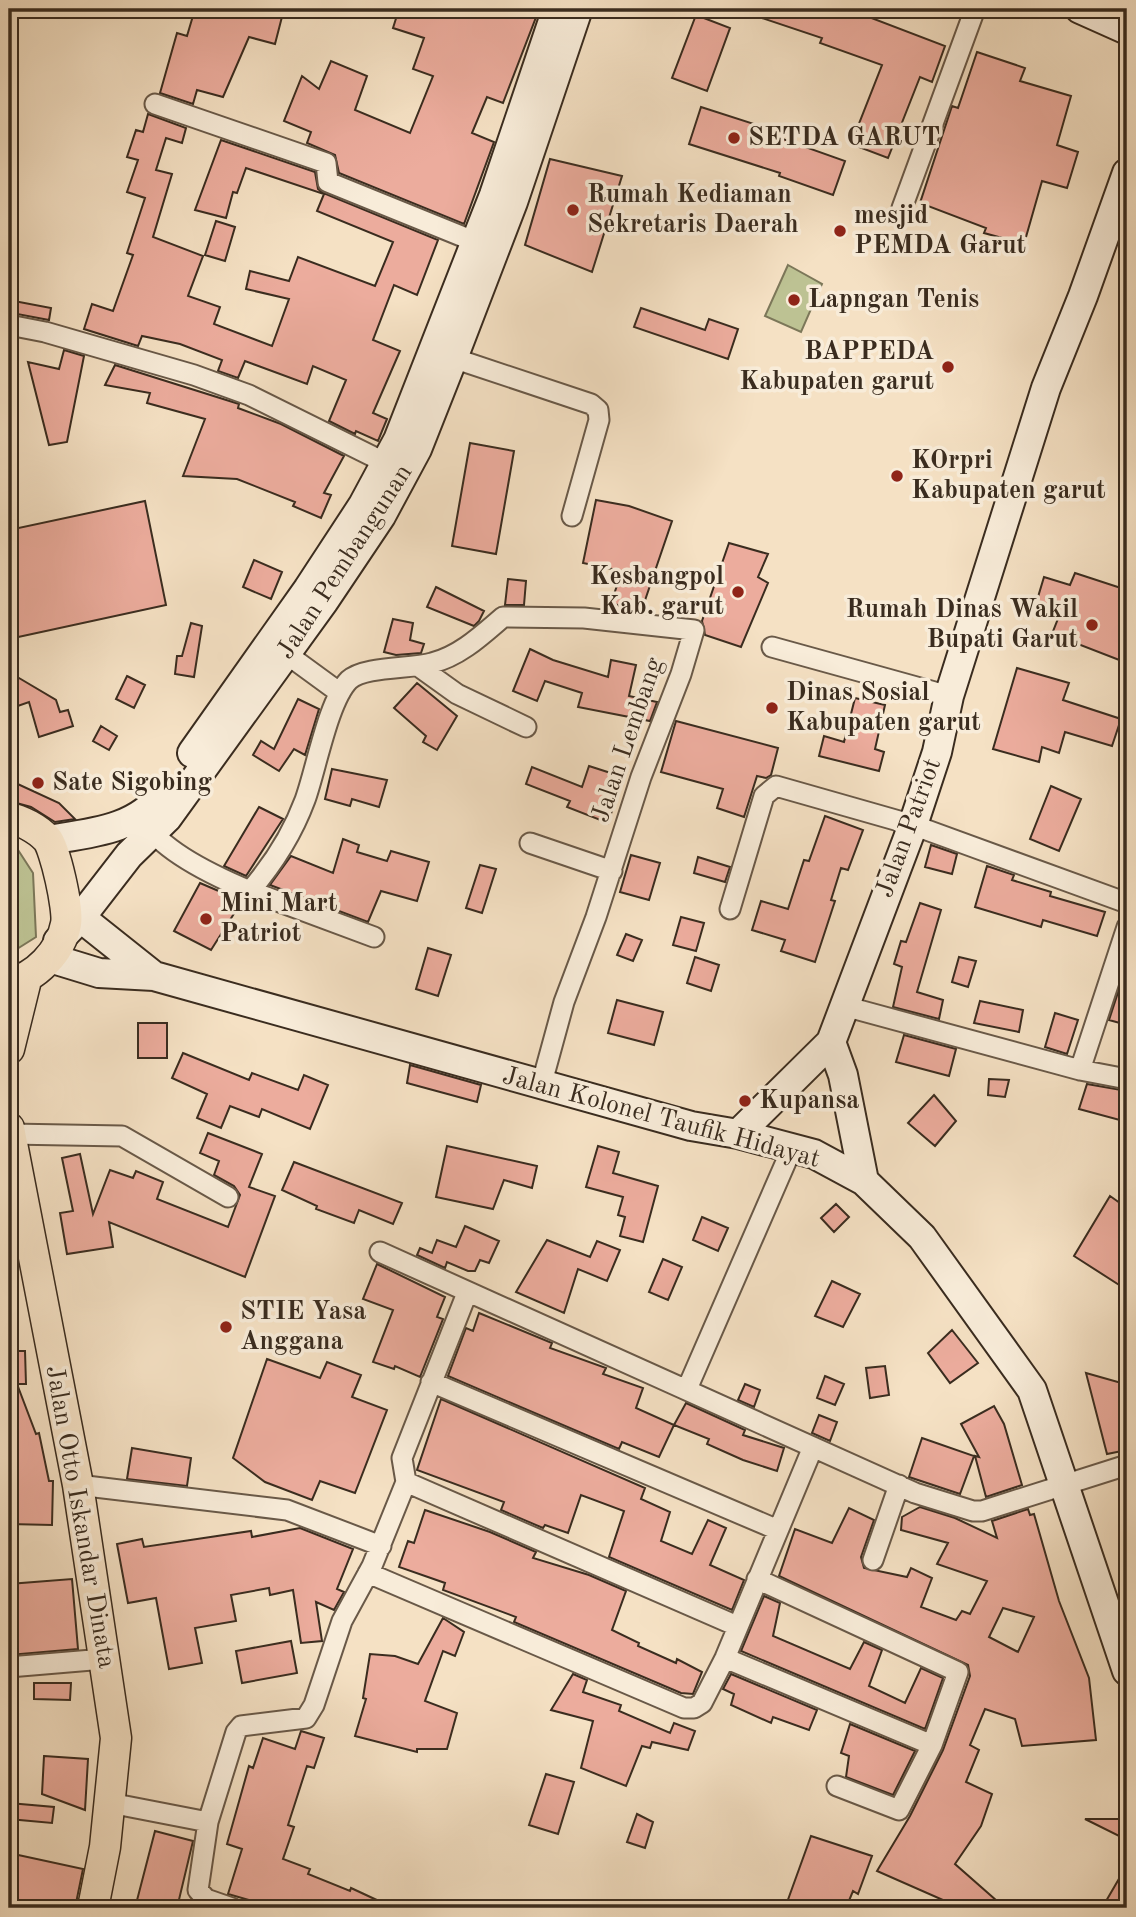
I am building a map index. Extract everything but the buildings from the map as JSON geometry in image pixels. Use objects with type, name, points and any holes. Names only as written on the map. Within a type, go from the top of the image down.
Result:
[{"type":"main road","name":"Jalan Pembangunan","points":[[557,9],[557,38]]},
{"type":"main road","name":"Jalan Pembangunan","points":[[48,840],[167,818],[278,648],[381,516],[395,468],[398,440],[488,229],[557,38],[578,9]]},
{"type":"main road","points":[[1080,9],[1127,30]]},
{"type":"main road","name":"Jalan Patriot","points":[[738,1134],[831,1042],[913,825],[937,752],[949,696],[1046,388],[1083,296],[1127,173]]},
{"type":"main road","name":"Jalan Pembangunan","points":[[395,468],[453,358],[488,229]]},
{"type":"main road","points":[[9,818],[19,820],[48,840],[73,911],[155,976]]},
{"type":"main road","name":"Jalan Pembangunan","points":[[73,911],[129,855],[146,823]]},
{"type":"main road","points":[[109,829],[129,855]]},
{"type":"main road","points":[[9,1049],[18,981],[54,949],[73,911]]},
{"type":"main road","points":[[54,949],[99,973],[155,976]]},
{"type":"main road","name":"Jalan Kolonel Taufik Hidayat","points":[[155,976],[541,1086],[691,1126],[738,1134],[814,1154],[863,1181],[922,1237],[1032,1390],[1127,1671]]},
{"type":"main road","points":[[831,1042],[843,1074],[863,1181]]},
{"type":"main road","name":"Jalan Otto Iskandar Dinata","points":[[9,1131],[78,1485],[116,1738],[110,1803],[93,1908]]},
{"type":"street","points":[[902,208],[975,9]]},
{"type":"street","points":[[155,104],[326,163],[328,182],[488,229]]},
{"type":"street","points":[[9,325],[45,332],[194,375],[249,395],[395,468]]},
{"type":"street","points":[[453,358],[591,404],[598,410],[599,420],[572,516]]},
{"type":"street","name":"Jalan Lembang","points":[[340,692],[350,679],[372,671],[433,663],[470,645],[503,617],[584,618],[694,630],[673,698],[641,777],[564,1002],[541,1086]]},
{"type":"street","points":[[772,647],[949,696]]},
{"type":"street","points":[[250,891],[287,842],[305,801],[340,692],[278,648]]},
{"type":"street","points":[[418,666],[457,694],[527,727]]},
{"type":"street","points":[[730,909],[764,796],[769,789],[784,786],[913,825],[1127,903]]},
{"type":"street","points":[[146,823],[183,856],[250,891],[374,937]]},
{"type":"street","points":[[530,843],[611,871]]},
{"type":"street","points":[[1080,1070],[1127,927]]},
{"type":"street","points":[[844,1006],[1080,1070],[1127,1079]]},
{"type":"street","points":[[9,1131],[122,1136],[228,1197]]},
{"type":"street","points":[[687,1390],[792,1148]]},
{"type":"street","points":[[380,1252],[900,1485],[973,1511],[1002,1506],[1127,1465]]},
{"type":"street","points":[[232,1908],[206,1899],[198,1891],[208,1822],[236,1732],[248,1724],[306,1718],[314,1705],[342,1621],[381,1546],[406,1482],[402,1458],[467,1293]]},
{"type":"street","points":[[431,1382],[778,1530]]},
{"type":"street","points":[[368,1573],[684,1708],[694,1708],[702,1703],[725,1658],[813,1447]]},
{"type":"street","points":[[406,1482],[737,1626]]},
{"type":"street","points":[[78,1485],[287,1510],[381,1546]]},
{"type":"street","points":[[873,1560],[900,1485]]},
{"type":"street","points":[[757,1579],[958,1672],[932,1745],[899,1810],[837,1787]]},
{"type":"street","points":[[725,1658],[932,1745]]},
{"type":"street","points":[[9,1667],[104,1659]]},
{"type":"street","points":[[110,1803],[208,1822]]},
{"type":"green space","name":"Lapngan Tenis","points":[[788,265],[822,284],[801,332],[765,316]]},
{"type":"green space","points":[[9,836],[33,873],[36,937],[9,954]]},
{"type":"place","name":"SETDA GARUT","points":[[734,138]]},
{"type":"place","name":"Rumah Kediaman Sekretaris Daerah","points":[[573,210]]},
{"type":"place","name":"mesjid PEMDA Garut","points":[[840,231]]},
{"type":"place","name":"Lapngan Tenis","points":[[794,300]]},
{"type":"place","name":"BAPPEDA Kabupaten garut","points":[[948,367]]},
{"type":"place","name":"KOrpri Kabupaten garut","points":[[897,476]]},
{"type":"place","name":"Kesbangpol Kab. garut","points":[[738,592]]},
{"type":"place","name":"Rumah Dinas Wakil Bupati Garut","points":[[1092,625]]},
{"type":"place","name":"Dinas Sosial Kabupaten garut","points":[[772,708]]},
{"type":"place","name":"Sate Sigobing","points":[[38,783]]},
{"type":"place","name":"Mini Mart Patriot","points":[[206,919]]},
{"type":"place","name":"Kupansa","points":[[745,1101]]},
{"type":"place","name":"STIE Yasa Anggana","points":[[226,1327]]}]
